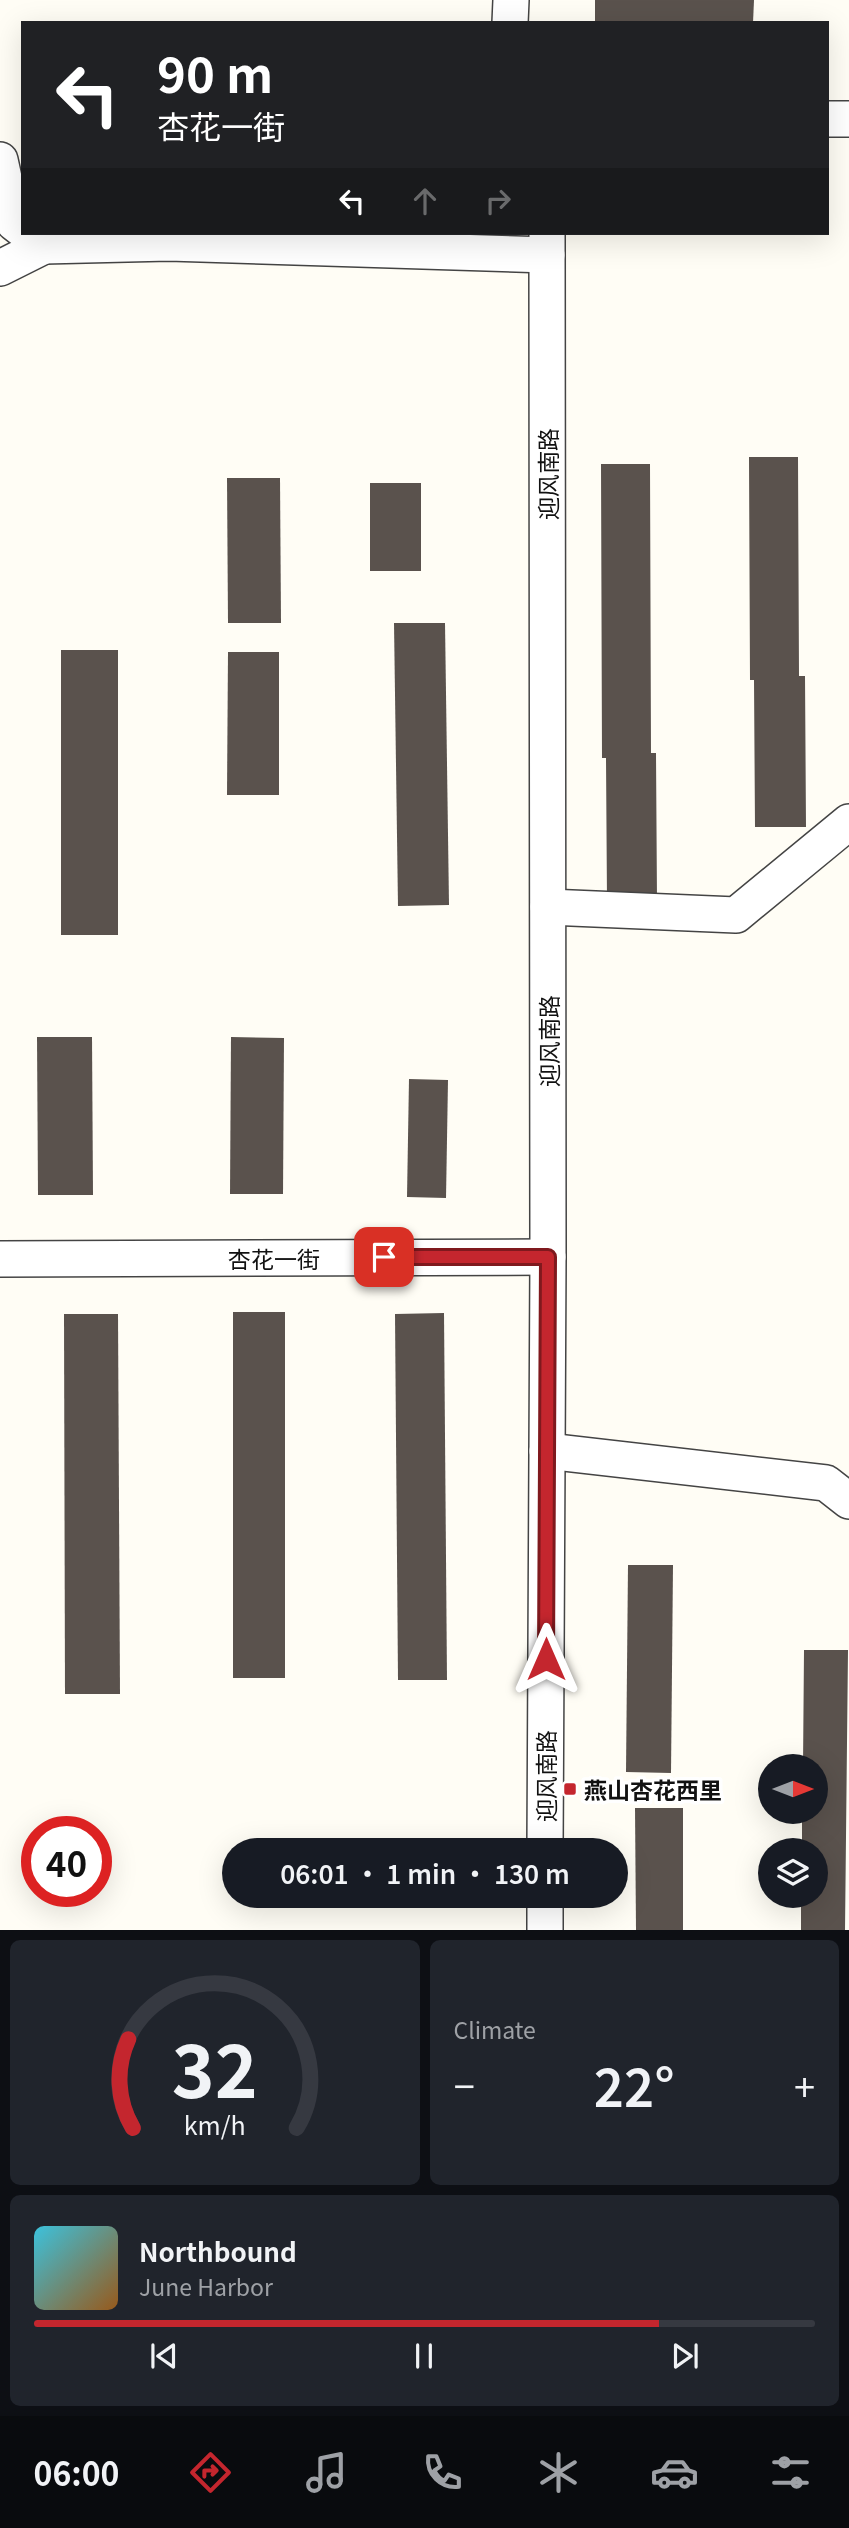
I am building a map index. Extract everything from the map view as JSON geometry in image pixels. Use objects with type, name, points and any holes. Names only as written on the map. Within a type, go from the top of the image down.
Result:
[{"type":"street","points":[[510,21],[511,0]]},
{"type":"street","points":[[829,119],[849,119]]},
{"type":"street","points":[[0,160],[14,223],[21,228]]},
{"type":"street","points":[[0,268],[31,236],[169,243],[547,244]]},
{"type":"street","name":"迎风南路","points":[[545,1838],[548,1257],[547,244]]},
{"type":"street","points":[[548,907],[736,915],[849,822]]},
{"type":"street","name":"杏花一街","points":[[0,1259],[548,1257]]},
{"type":"street","points":[[547,1451],[826,1483],[849,1501]]},
{"type":"street","points":[[545,1908],[545,1930]]},
{"type":"building","points":[[595,0],[754,0],[753,21],[595,21]]},
{"type":"building","points":[[749,457],[798,457],[799,676],[805,676],[806,827],[755,827],[754,680],[750,680]]},
{"type":"building","points":[[601,464],[650,464],[651,753],[656,753],[657,901],[607,901],[606,758],[602,758]]},
{"type":"building","points":[[227,478],[280,478],[281,623],[228,623]]},
{"type":"building","points":[[370,483],[421,483],[421,571],[370,571]]},
{"type":"building","points":[[394,623],[445,623],[449,905],[398,906]]},
{"type":"building","points":[[61,650],[118,650],[118,935],[61,935]]},
{"type":"building","points":[[228,652],[279,652],[279,795],[227,795]]},
{"type":"building","points":[[37,1037],[92,1037],[93,1195],[38,1195]]},
{"type":"building","points":[[231,1037],[284,1038],[283,1194],[230,1194]]},
{"type":"building","points":[[409,1079],[448,1080],[446,1198],[407,1197]]},
{"type":"building","points":[[233,1312],[285,1312],[285,1678],[233,1678]]},
{"type":"building","points":[[444,1313],[447,1680],[398,1680],[395,1314]]},
{"type":"building","points":[[64,1314],[118,1314],[120,1694],[65,1694]]},
{"type":"building","points":[[628,1565],[673,1565],[671,1773],[626,1772]]},
{"type":"building","points":[[804,1650],[848,1650],[845,1930],[801,1930],[801,1908],[828,1908],[828,1838],[802,1838],[802,1824],[828,1824],[828,1754],[803,1754]]},
{"type":"building","points":[[635,1808],[683,1808],[683,1930],[636,1930]]},
{"type":"place","name":"燕山杏花西里","points":[[570,1789]]},
{"type":"route","points":[[384,1257],[548,1257],[546,1659]]}]
